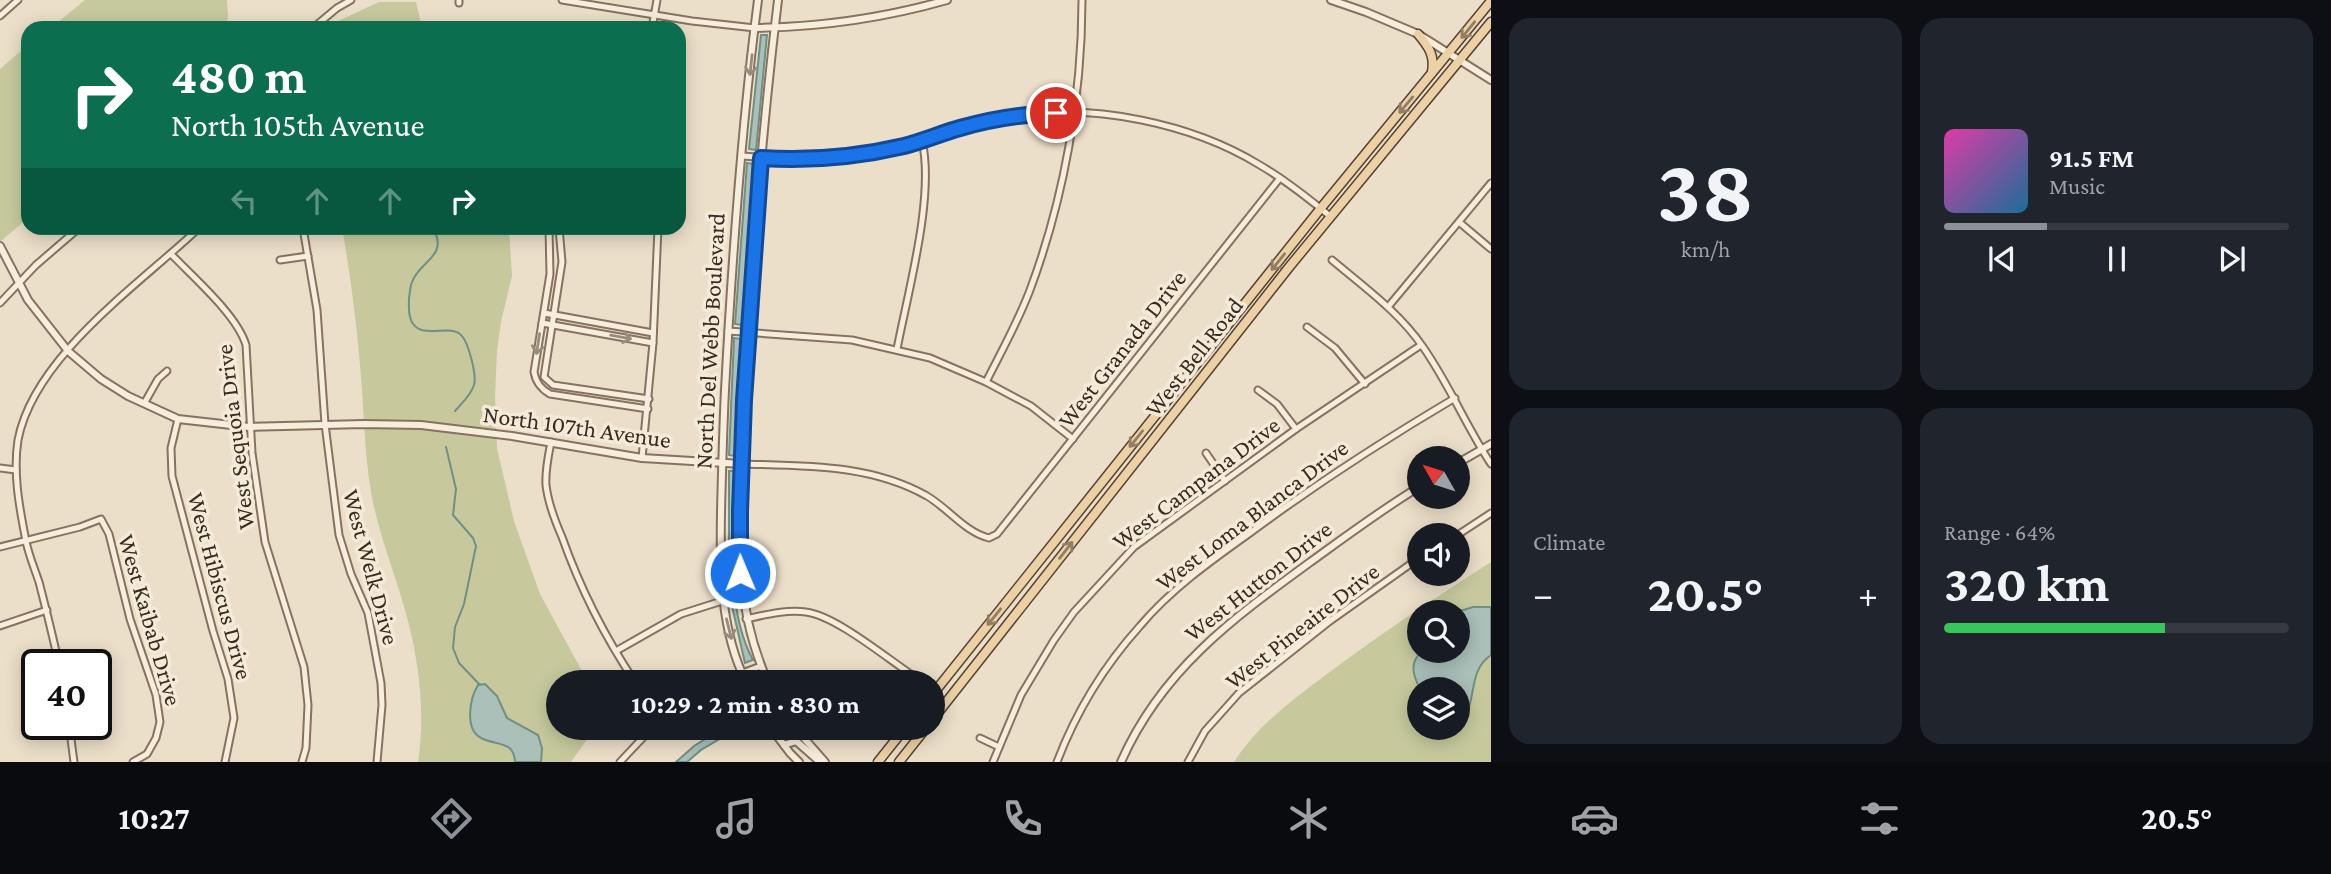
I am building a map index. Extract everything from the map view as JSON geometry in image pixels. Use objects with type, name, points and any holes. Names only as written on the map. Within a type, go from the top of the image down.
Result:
[{"type":"main road","name":"West Bell Road","points":[[945,679],[1321,208],[1491,1]]},
{"type":"main road","name":"West Bell Road","points":[[945,704],[1331,216],[1491,22]]},
{"type":"main road","points":[[1418,34],[1431,51],[1432,74]]},
{"type":"main road","points":[[878,762],[895,740]]},
{"type":"main road","points":[[899,762],[916,740]]},
{"type":"street","points":[[0,16],[18,0]]},
{"type":"street","points":[[321,21],[351,0]]},
{"type":"street","points":[[562,0],[755,28],[856,21],[924,3],[947,0]]},
{"type":"street","points":[[653,21],[657,0]]},
{"type":"street","name":"North Del Webb Boulevard","points":[[740,670],[722,601],[721,463],[728,331],[758,0]]},
{"type":"street","name":"North Del Webb Boulevard","points":[[763,670],[746,619],[740,555],[742,464],[748,333],[761,158],[778,0]]},
{"type":"street","points":[[986,382],[1029,293],[1062,177],[1080,59],[1082,0]]},
{"type":"street","points":[[1331,0],[1418,34],[1491,80]]},
{"type":"street","points":[[742,156],[795,160],[875,152],[922,141],[966,126],[1020,116],[1074,112],[1111,116],[1193,134],[1231,150],[1280,178],[1331,216]]},
{"type":"street","points":[[897,349],[923,212],[925,155],[922,141]]},
{"type":"street","name":"West Granada Drive","points":[[989,538],[997,534],[1280,178]]},
{"type":"street","points":[[1388,307],[1491,183]]},
{"type":"street","points":[[1459,222],[1491,249]]},
{"type":"street","points":[[0,303],[36,265],[71,235]]},
{"type":"street","points":[[56,649],[47,610],[25,540],[16,470],[19,439],[29,408],[47,375],[92,324],[192,235]]},
{"type":"street","name":"West Welk Drive","points":[[304,235],[317,310],[331,490],[339,535],[351,575],[368,613],[375,649],[382,705],[377,762]]},
{"type":"street","points":[[549,235],[551,266],[534,372],[536,379],[550,394],[648,409]]},
{"type":"street","points":[[560,235],[562,262],[544,377],[553,385],[649,399]]},
{"type":"street","points":[[642,458],[653,343],[658,235]]},
{"type":"street","name":"North 107th Avenue","points":[[0,246],[28,300],[68,351],[101,379],[128,396],[178,419],[250,427],[325,424],[421,425],[551,442],[642,458],[842,468],[888,479],[928,497],[979,536],[989,538]]},
{"type":"street","name":"West Sequoia Drive","points":[[172,254],[242,332],[246,345],[257,495],[270,563],[304,667],[308,705],[306,748],[302,762]]},
{"type":"street","points":[[280,260],[308,256]]},
{"type":"street","points":[[1332,260],[1388,307],[1421,345],[1455,398],[1491,464]]},
{"type":"street","points":[[544,313],[653,333]]},
{"type":"street","points":[[541,323],[653,343]]},
{"type":"street","points":[[1307,327],[1335,348],[1365,384]]},
{"type":"street","points":[[728,331],[840,338],[930,358],[986,382],[1031,406],[1073,439]]},
{"type":"street","name":"West Campana Drive","points":[[993,762],[1021,695],[1054,640],[1074,612],[1133,547],[1296,429],[1421,345]]},
{"type":"street","points":[[145,402],[158,379],[167,371]]},
{"type":"street","points":[[1258,390],[1277,404],[1296,429]]},
{"type":"street","name":"West Loma Blanca Drive","points":[[1057,762],[1069,732],[1099,678],[1140,625],[1162,603],[1218,555],[1327,476],[1455,398]]},
{"type":"street","name":"West Hibiscus Drive","points":[[178,419],[172,449],[172,476],[212,631],[229,679],[234,718],[225,762]]},
{"type":"street","points":[[551,442],[546,476],[552,510],[580,582],[628,670]]},
{"type":"street","points":[[1470,456],[1491,444]]},
{"type":"street","points":[[1206,453],[1225,481]]},
{"type":"street","points":[[0,468],[16,470]]},
{"type":"street","name":"West Hutton Drive","points":[[1121,762],[1156,699],[1179,670],[1208,641],[1286,579],[1407,495]]},
{"type":"street","points":[[1470,527],[1491,513]]},
{"type":"street","name":"West Kaibab Drive","points":[[25,540],[101,519],[109,534],[131,619],[156,695],[160,722],[156,738],[147,754],[133,762]]},
{"type":"street","points":[[0,547],[25,540]]},
{"type":"street","name":"West Pineaire Drive","points":[[1188,762],[1205,731],[1240,693],[1330,621],[1407,566]]},
{"type":"street","points":[[616,650],[681,614],[722,601]]},
{"type":"street","points":[[0,626],[47,610]]},
{"type":"street","points":[[746,619],[805,612],[816,615],[853,635],[905,670]]},
{"type":"street","points":[[750,670],[761,666]]},
{"type":"street","points":[[980,738],[999,747]]},
{"type":"street","points":[[71,740],[74,762]]},
{"type":"street","points":[[620,762],[641,740]]},
{"type":"street","points":[[780,740],[799,762]]},
{"type":"street","points":[[805,740],[822,762]]},
{"type":"street","points":[[784,745],[796,741],[822,762]]},
{"type":"green space","points":[[85,0],[227,0],[227,21],[60,21]]},
{"type":"green space","points":[[379,2],[416,2],[420,21],[338,21]]},
{"type":"green space","points":[[21,51],[21,224],[0,242],[0,69]]},
{"type":"green space","points":[[343,235],[509,235],[512,276],[497,351],[497,448],[514,521],[540,594],[581,670],[546,670],[546,740],[587,740],[571,762],[418,762],[421,728],[419,676],[409,625],[371,492],[357,330]]},
{"type":"green space","points":[[1491,562],[1491,762],[1234,762],[1276,714],[1407,617],[1407,663],[1470,663],[1470,600],[1433,600],[1454,586],[1470,586],[1470,576]]},
{"type":"water","points":[[761,35],[767,35],[756,150],[749,149]]},
{"type":"water","points":[[747,163],[754,164],[742,325],[735,324]]},
{"type":"water","points":[[734,338],[741,339],[735,456],[729,455]]},
{"type":"water","points":[[729,471],[735,471],[734,592],[744,639],[753,660],[745,663],[729,593]]},
{"type":"water","points":[[1491,607],[1491,655],[1477,672],[1470,702],[1470,677],[1415,677],[1414,665],[1470,663],[1470,608]]},
{"type":"water","points":[[485,684],[497,696],[507,718],[538,735],[542,748],[541,762],[515,762],[508,747],[476,734],[470,721],[471,705],[478,685]]},
{"type":"water","points":[[704,740],[718,740],[687,762],[676,762]]},
{"type":"waterway","points":[[436,235],[438,246],[432,258],[412,282],[409,312],[411,320],[420,330],[455,331],[466,343],[475,380],[469,396],[455,411]]},
{"type":"waterway","points":[[446,447],[456,489],[453,515],[473,538],[476,546],[464,604],[455,627],[453,648],[459,663],[480,685]]},
{"type":"route","points":[[740,573],[744,400],[761,158],[795,160],[875,152],[904,146],[966,126],[1037,113],[1056,113]]}]
